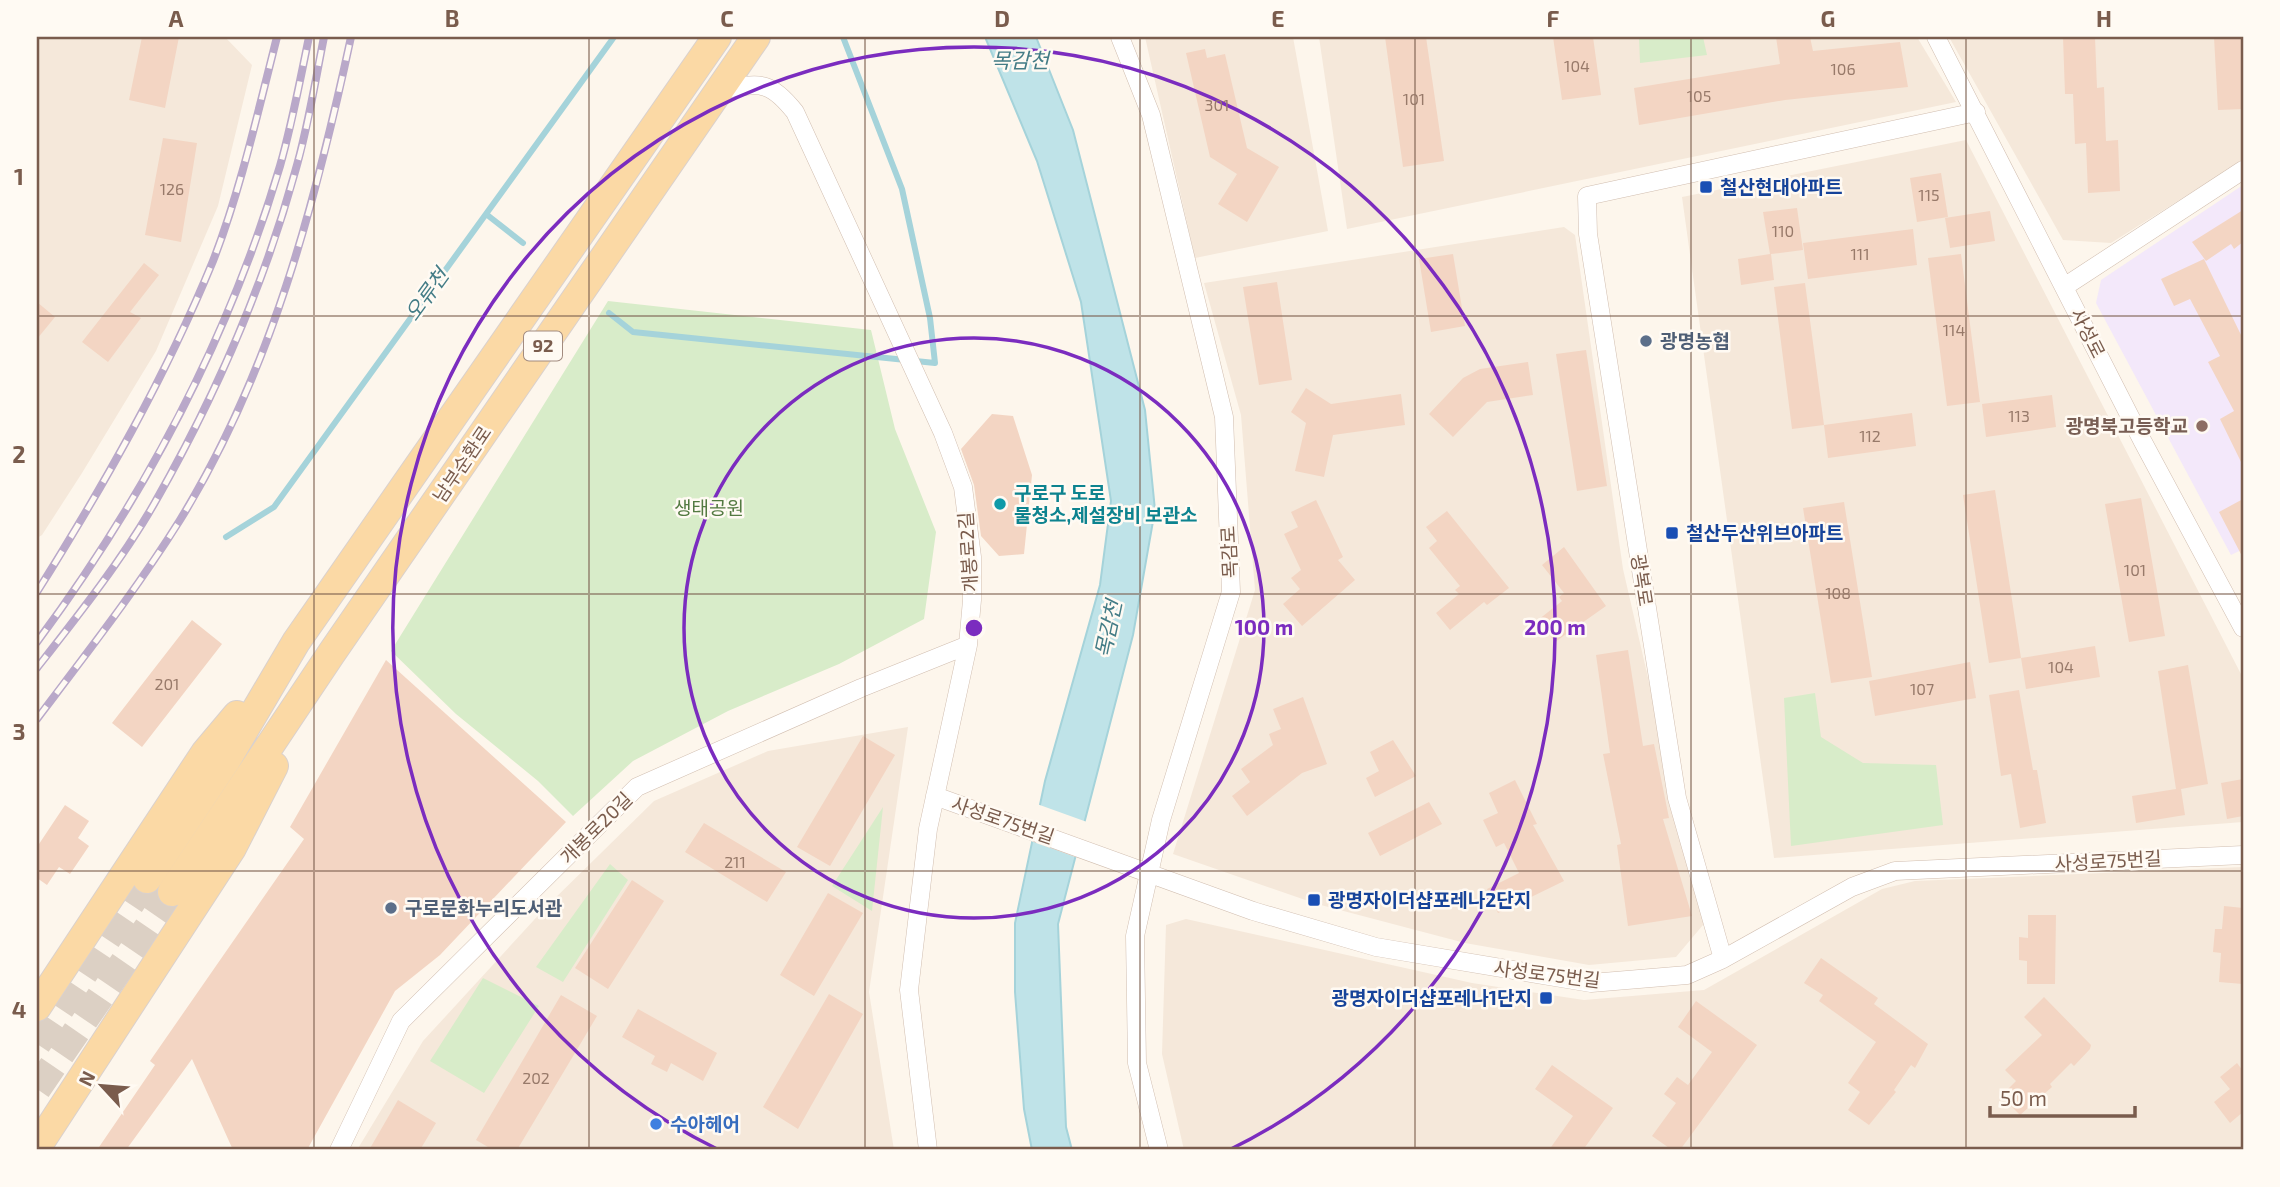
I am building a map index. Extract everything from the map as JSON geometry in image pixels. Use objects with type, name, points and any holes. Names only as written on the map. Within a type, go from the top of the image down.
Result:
[{"type":"main road","name":"남부순환로","points":[[147,879],[227,759],[296,642],[717,37]]},
{"type":"main road","name":"남부순환로","points":[[172,892],[331,654],[756,37]]},
{"type":"main road","points":[[37,1007],[205,753],[296,642]]},
{"type":"main road","points":[[37,1147],[232,848],[331,654]]},
{"type":"street","name":"목감로","points":[[1120,37],[1151,115],[1224,417],[1231,593],[1161,820],[1135,936],[1138,1063],[1159,1150]]},
{"type":"street","name":"사성로","points":[[1936,37],[2243,628]]},
{"type":"street","name":"개봉로2길","points":[[719,90],[765,85],[782,97],[795,113],[943,433],[963,487],[972,557],[968,645],[928,829],[909,989],[928,1150]]},
{"type":"street","name":"광복로","points":[[1723,959],[1677,798],[1588,234],[1587,196],[1976,112]]},
{"type":"street","points":[[2064,286],[2243,170]]},
{"type":"street","name":"개봉로20길","points":[[339,1150],[401,1021],[637,787],[861,688],[968,645]]},
{"type":"street","name":"사성로75번길","points":[[935,796],[1253,911],[1376,947],[1591,983],[1687,975],[1723,959],[1852,887],[1895,871],[2243,855]]},
{"type":"shaded area","points":[[37,37],[225,37],[252,65],[218,206],[156,351],[82,473],[42,535],[37,538]]},
{"type":"shaded area","points":[[1145,37],[1293,37],[1328,231],[1195,258]]},
{"type":"shaded area","points":[[1319,37],[1917,37],[1956,102],[1347,229]]},
{"type":"shaded area","points":[[1949,37],[2243,37],[2243,160],[2111,243],[2063,240]]},
{"type":"shaded area","points":[[1966,140],[2243,678],[2243,822],[1774,858],[1682,197]]},
{"type":"shaded area","name":"광명북고등학교","points":[[2243,185],[2243,549],[2231,555],[2096,303],[2101,280]]},
{"type":"shaded area","points":[[1564,227],[1575,235],[1623,569],[1683,830],[1708,919],[1676,957],[1589,965],[1465,943],[1317,904],[1173,854],[1255,590],[1241,415],[1204,283]]},
{"type":"shaded area","points":[[908,727],[869,992],[894,1150],[357,1150],[423,1041],[545,908],[654,801],[768,751]]},
{"type":"shaded area","points":[[2243,867],[2243,1150],[1184,1150],[1162,1054],[1166,925],[1186,919],[1472,983],[1584,1000],[1704,990],[1882,889],[1915,881]]},
{"type":"green space","points":[[1639,37],[1703,37],[1707,55],[1640,63]]},
{"type":"green space","name":"생태공원","points":[[608,301],[871,330],[895,429],[936,532],[924,619],[839,664],[728,711],[633,761],[573,816],[538,781],[456,714],[391,651]]},
{"type":"green space","points":[[1815,693],[1821,737],[1863,763],[1936,765],[1943,825],[1791,846],[1784,698]]},
{"type":"green space","points":[[883,807],[872,911],[832,886]]},
{"type":"green space","points":[[610,864],[628,880],[563,982],[536,967]]},
{"type":"green space","points":[[483,978],[539,1006],[484,1093],[430,1061]]},
{"type":"water","name":"목감천","points":[[985,37],[1036,37],[1073,130],[1145,410],[1155,510],[1133,635],[1058,924],[1066,1127],[1072,1150],[1032,1150],[1024,1109],[1015,992],[1015,923],[1045,781],[1100,585],[1111,501],[1081,302],[1037,161]]},
{"type":"pier","points":[[1037,804],[1087,822],[1078,858],[1029,840]]},
{"type":"building","points":[[142,37],[179,37],[165,108],[129,100]]},
{"type":"building","points":[[1385,37],[1426,37],[1444,161],[1403,167]]},
{"type":"building","points":[[1553,37],[1593,37],[1601,95],[1562,100]]},
{"type":"building","points":[[1776,37],[1810,37],[1813,51],[1900,42],[1908,87],[1785,100],[1639,125],[1634,88],[1780,64]]},
{"type":"building","points":[[2063,37],[2095,37],[2097,88],[2104,87],[2106,141],[2118,140],[2120,191],[2088,193],[2086,143],[2075,144],[2073,94],[2065,94]]},
{"type":"building","points":[[2214,37],[2243,37],[2243,109],[2218,110]]},
{"type":"building","points":[[1205,49],[1207,58],[1225,54],[1247,148],[1279,167],[1247,222],[1218,204],[1237,174],[1210,157],[1186,53]]},
{"type":"building","points":[[163,138],[197,143],[181,242],[145,235]]},
{"type":"building","points":[[1941,173],[1948,217],[1917,222],[1910,178]]},
{"type":"building","points":[[1797,208],[1803,250],[1771,254],[1774,280],[1741,285],[1738,259],[1770,254],[1763,212]]},
{"type":"building","points":[[2243,210],[2243,242],[2234,249],[2231,244],[2206,261],[2192,242]]},
{"type":"building","points":[[1990,211],[1995,241],[1950,248],[1945,218]]},
{"type":"building","points":[[1913,229],[1917,265],[1808,279],[1803,243]]},
{"type":"building","points":[[1453,254],[1465,326],[1431,332],[1419,259]]},
{"type":"building","points":[[1961,254],[1980,402],[1947,406],[1928,258]]},
{"type":"building","points":[[2204,259],[2243,339],[2243,466],[2220,419],[2234,411],[2208,362],[2220,356],[2190,299],[2174,306],[2161,279]]},
{"type":"building","points":[[144,263],[159,275],[130,312],[141,318],[108,362],[82,342]]},
{"type":"building","points":[[1277,282],[1292,380],[1259,385],[1243,287]]},
{"type":"building","points":[[1805,283],[1824,425],[1792,429],[1774,287]]},
{"type":"building","points":[[37,302],[55,317],[37,339]]},
{"type":"building","points":[[1586,350],[1607,486],[1577,491],[1556,354]]},
{"type":"building","points":[[1528,362],[1533,395],[1487,402],[1453,437],[1429,414],[1463,378],[1480,369]]},
{"type":"building","points":[[1306,388],[1331,404],[1401,394],[1405,425],[1333,435],[1324,477],[1295,471],[1306,423],[1291,412]]},
{"type":"building","points":[[2052,395],[2056,427],[1986,437],[1982,404]]},
{"type":"building","points":[[1912,413],[1916,446],[1828,458],[1824,425]]},
{"type":"building","name":"구로구 도로 물청소,제설장비 보관소","points":[[992,414],[1013,416],[1032,475],[1024,554],[999,556],[981,536],[974,485],[961,449]]},
{"type":"building","points":[[1995,490],[2021,658],[1989,663],[1963,495]]},
{"type":"building","points":[[2141,498],[2165,636],[2129,642],[2105,504]]},
{"type":"building","points":[[2243,499],[2243,558],[2219,512]]},
{"type":"building","points":[[1316,500],[1343,557],[1338,560],[1355,580],[1302,626],[1283,604],[1300,589],[1291,578],[1301,570],[1284,534],[1298,527],[1291,512]]},
{"type":"building","points":[[1844,502],[1872,677],[1831,683],[1803,508]]},
{"type":"building","points":[[1447,511],[1509,588],[1487,605],[1484,602],[1450,630],[1436,613],[1459,594],[1455,590],[1460,586],[1429,548],[1437,541],[1426,527]]},
{"type":"building","points":[[1564,547],[1606,606],[1555,642],[1538,620],[1562,601],[1559,597],[1564,593],[1542,565]]},
{"type":"building","points":[[192,620],[222,644],[142,747],[112,723]]},
{"type":"building","points":[[2095,646],[2100,677],[2026,689],[2021,658]]},
{"type":"building","points":[[1628,650],[1643,746],[1654,744],[1669,818],[1663,819],[1692,916],[1628,926],[1617,845],[1621,844],[1603,754],[1610,753],[1596,655]]},
{"type":"building","name":"구로문화누리도서관","points":[[386,660],[566,822],[440,955],[395,991],[307,1150],[233,1150],[192,1059],[126,1150],[97,1150],[155,1065],[150,1061],[304,839],[290,827]]},
{"type":"building","points":[[1970,662],[1976,698],[1875,716],[1869,681]]},
{"type":"building","points":[[2188,665],[2208,784],[2181,789],[2185,815],[2136,823],[2132,796],[2176,789],[2158,671]]},
{"type":"building","points":[[2019,690],[2033,770],[2037,770],[2046,823],[2020,828],[2011,774],[2001,776],[1989,695]]},
{"type":"building","points":[[1303,697],[1327,764],[1302,773],[1247,816],[1232,796],[1250,782],[1241,769],[1273,745],[1269,734],[1281,729],[1273,709]]},
{"type":"building","points":[[863,736],[895,755],[830,866],[797,847]]},
{"type":"building","points":[[1393,740],[1416,776],[1375,797],[1366,778],[1379,771],[1370,752]]},
{"type":"building","points":[[2243,779],[2243,816],[2227,819],[2221,783]]},
{"type":"building","points":[[1515,780],[1537,824],[1533,825],[1564,881],[1498,913],[1487,889],[1519,873],[1504,843],[1496,847],[1483,820],[1498,813],[1489,793]]},
{"type":"building","points":[[1429,802],[1442,824],[1380,856],[1368,833]]},
{"type":"building","points":[[65,805],[89,821],[78,838],[89,846],[70,874],[59,867],[47,885],[37,878],[37,847]]},
{"type":"building","points":[[704,823],[786,872],[767,902],[685,852]]},
{"type":"building","points":[[632,880],[664,901],[608,989],[575,968]]},
{"type":"building","points":[[828,893],[863,913],[814,996],[780,975]]},
{"type":"building","points":[[2224,906],[2243,908],[2243,984],[2219,982],[2221,953],[2213,952],[2215,929],[2222,929]]},
{"type":"building","points":[[2028,915],[2056,915],[2055,984],[2027,984],[2027,961],[2019,960],[2019,937],[2028,938]]},
{"type":"building","points":[[1821,958],[1878,998],[1874,1004],[1928,1044],[1915,1068],[1911,1065],[1894,1090],[1896,1092],[1869,1125],[1848,1110],[1860,1092],[1848,1083],[1876,1042],[1819,1001],[1823,995],[1804,983]]},
{"type":"building","points":[[829,994],[863,1014],[798,1129],[763,1107]]},
{"type":"building","points":[[561,995],[597,1016],[517,1150],[493,1150],[476,1140]]},
{"type":"building","points":[[2044,997],[2091,1045],[2074,1066],[2071,1063],[2050,1084],[2052,1087],[2020,1115],[2001,1096],[2016,1081],[2005,1070],[2042,1035],[2024,1017]]},
{"type":"building","points":[[1696,1001],[1757,1045],[1680,1150],[1672,1150],[1652,1136],[1676,1103],[1664,1094],[1677,1077],[1688,1085],[1712,1052],[1678,1027]]},
{"type":"building","points":[[638,1009],[717,1053],[703,1081],[671,1063],[667,1072],[651,1064],[655,1056],[622,1037]]},
{"type":"building","points":[[2237,1063],[2243,1071],[2243,1112],[2230,1123],[2214,1102],[2230,1089],[2220,1077]]},
{"type":"building","points":[[1552,1065],[1613,1108],[1583,1150],[1549,1150],[1573,1116],[1535,1089]]},
{"type":"building","points":[[398,1100],[436,1123],[420,1150],[369,1150]]},
{"type":"waterway","name":"오류천","points":[[226,537],[274,507],[614,37]]},
{"type":"waterway","points":[[609,313],[633,332],[935,363],[930,318],[902,189],[843,37]]},
{"type":"waterway","points":[[486,214],[523,243]]},
{"type":"tunnel","points":[[37,1044],[147,879]]},
{"type":"tunnel","points":[[37,1089],[172,892]]},
{"type":"railway","points":[[37,592],[86,512],[154,389],[213,261],[232,206],[277,37]]},
{"type":"railway","points":[[37,642],[113,531],[147,474],[209,354],[259,230],[280,166],[309,37]]},
{"type":"railway","points":[[37,668],[128,546],[176,464],[217,383],[252,300],[282,215],[304,139],[324,37]]},
{"type":"railway","points":[[37,719],[164,546],[212,464],[240,406],[265,346],[305,225],[351,37]]},
{"type":"place","name":"철산현대아파트","points":[[1706,187]]},
{"type":"place","name":"광명농협","points":[[1646,341]]},
{"type":"place","name":"광명북고등학교","points":[[2202,426]]},
{"type":"place","name":"구로구 도로 물청소,제설장비 보관소","points":[[1000,504]]},
{"type":"place","name":"철산두산위브아파트","points":[[1672,533]]},
{"type":"place","name":"광명자이더샵포레나2단지","points":[[1314,900]]},
{"type":"place","name":"구로문화누리도서관","points":[[391,908]]},
{"type":"place","name":"광명자이더샵포레나1단지","points":[[1546,998]]},
{"type":"place","name":"수아헤어","points":[[656,1124]]}]
